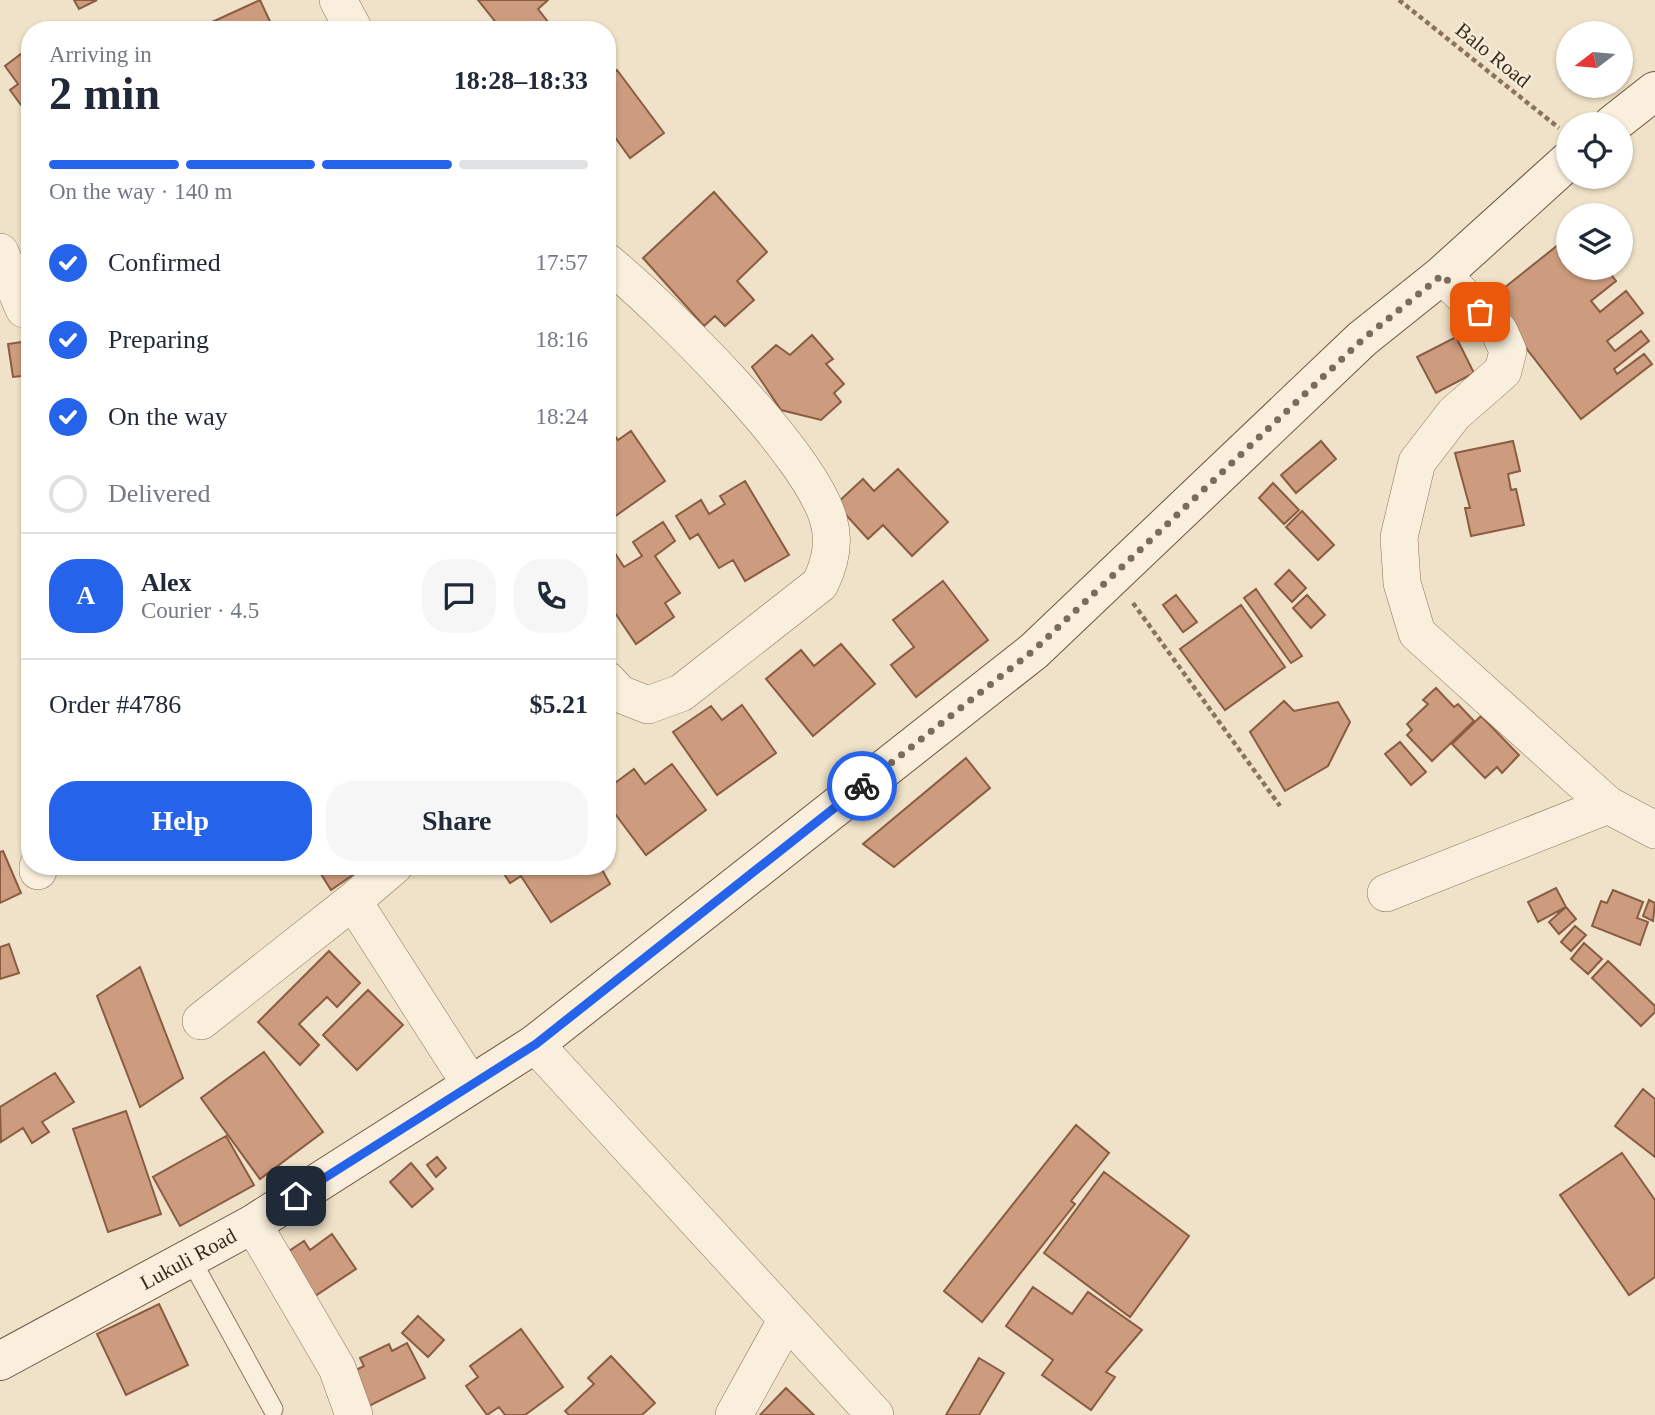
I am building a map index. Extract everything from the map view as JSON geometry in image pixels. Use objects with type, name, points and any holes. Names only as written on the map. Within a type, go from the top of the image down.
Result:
[{"type":"street","points":[[338,0],[349,21]]},
{"type":"street","points":[[1628,112],[1655,91]]},
{"type":"street","name":"Lukuli Road","points":[[0,1361],[253,1224],[536,1044],[1034,650],[1362,340],[1442,275],[1556,172]]},
{"type":"street","points":[[0,252],[21,302]]},
{"type":"street","points":[[616,271],[711,361],[806,471],[829,522],[831,562],[820,583],[681,693],[648,705],[620,694],[616,690]]},
{"type":"street","points":[[1442,275],[1499,331],[1508,351],[1503,371],[1454,414],[1417,462],[1399,537],[1402,583],[1417,633],[1608,805],[1655,830]]},
{"type":"street","points":[[1386,893],[1608,805]]},
{"type":"street","points":[[201,1021],[384,875]]},
{"type":"street","points":[[354,901],[471,1085]]},
{"type":"street","points":[[536,1044],[875,1415]]},
{"type":"street","points":[[253,1224],[337,1368],[354,1415]]},
{"type":"street","points":[[734,1415],[787,1319]]},
{"type":"lane","points":[[190,1258],[273,1409]]},
{"type":"path","name":"Balo Road","points":[[1399,0],[1556,126]]},
{"type":"path","points":[[1113,576],[1279,806]]},
{"type":"building","points":[[74,0],[97,0],[79,9]]},
{"type":"building","points":[[260,0],[270,21],[214,21]]},
{"type":"building","points":[[478,0],[548,0],[538,9],[547,21],[495,21]]},
{"type":"building","points":[[21,54],[21,105],[10,90],[18,84],[5,66]]},
{"type":"building","points":[[616,71],[664,133],[630,158],[616,139]]},
{"type":"building","points":[[714,192],[767,252],[737,281],[754,300],[725,326],[715,316],[704,326],[643,258]]},
{"type":"building","points":[[1556,247],[1556,280],[1615,280],[1591,301],[1600,312],[1626,291],[1643,313],[1607,341],[1615,351],[1641,331],[1649,341],[1614,369],[1617,374],[1644,354],[1652,364],[1581,419],[1489,300]]},
{"type":"building","points":[[812,335],[833,359],[826,364],[844,384],[834,393],[841,402],[821,420],[781,410],[752,367],[776,345],[790,355]]},
{"type":"building","points":[[1456,337],[1474,373],[1436,393],[1417,357]]},
{"type":"building","points":[[21,342],[21,376],[13,377],[8,344]]},
{"type":"building","points":[[631,431],[665,481],[616,516],[616,437],[618,440]]},
{"type":"building","points":[[1321,441],[1336,459],[1296,493],[1281,475]]},
{"type":"building","points":[[1513,441],[1520,471],[1508,474],[1511,490],[1516,489],[1524,525],[1471,536],[1465,508],[1470,508],[1455,453]]},
{"type":"building","points":[[898,469],[948,522],[912,556],[883,525],[868,539],[836,504],[863,479],[874,491]]},
{"type":"building","points":[[745,481],[789,555],[745,581],[733,560],[719,568],[698,534],[690,539],[676,516],[701,500],[709,514],[725,504],[720,496]]},
{"type":"building","points":[[1273,483],[1299,510],[1284,524],[1259,498]]},
{"type":"building","points":[[1302,511],[1334,545],[1318,560],[1286,527]]},
{"type":"building","points":[[663,522],[675,541],[655,556],[680,593],[665,603],[674,617],[636,644],[616,614],[616,555],[624,567],[642,556],[633,542]]},
{"type":"building","points":[[1289,570],[1306,588],[1292,602],[1275,584]]},
{"type":"building","points":[[943,581],[988,640],[916,697],[891,665],[914,647],[893,620]]},
{"type":"building","points":[[1256,589],[1302,656],[1291,663],[1244,598]]},
{"type":"building","points":[[1176,595],[1197,622],[1183,632],[1163,605]]},
{"type":"building","points":[[1307,595],[1325,615],[1311,628],[1293,608]]},
{"type":"building","points":[[1241,605],[1285,667],[1225,710],[1180,649]]},
{"type":"building","points":[[841,644],[875,684],[813,736],[766,679],[801,650],[814,666]]},
{"type":"building","points":[[1436,688],[1454,707],[1458,704],[1474,721],[1432,761],[1407,735],[1412,730],[1407,724],[1428,704],[1423,700]]},
{"type":"building","points":[[1284,701],[1294,711],[1338,702],[1350,722],[1328,766],[1285,791],[1250,732]]},
{"type":"building","points":[[742,705],[776,753],[717,795],[673,732],[711,706],[722,720]]},
{"type":"building","points":[[1481,716],[1519,755],[1502,773],[1497,767],[1485,778],[1452,744]]},
{"type":"building","points":[[1400,742],[1426,772],[1411,785],[1385,754]]},
{"type":"building","points":[[966,758],[990,788],[894,867],[863,844]]},
{"type":"building","points":[[672,764],[706,810],[646,855],[616,815],[616,782],[634,769],[645,784]]},
{"type":"building","points":[[3,851],[21,893],[0,903],[0,852]]},
{"type":"building","points":[[322,875],[353,875],[331,890]]},
{"type":"building","points":[[505,875],[605,875],[610,884],[551,922],[521,876],[510,883]]},
{"type":"building","points":[[1556,888],[1566,907],[1538,922],[1528,902]]},
{"type":"building","points":[[1613,890],[1643,902],[1637,918],[1648,922],[1640,945],[1592,926],[1601,901],[1607,903]]},
{"type":"building","points":[[1649,900],[1655,903],[1653,921],[1643,916]]},
{"type":"building","points":[[1566,907],[1576,919],[1559,934],[1549,922]]},
{"type":"building","points":[[1575,926],[1586,935],[1571,951],[1561,942]]},
{"type":"building","points":[[1584,943],[1602,959],[1588,974],[1571,959]]},
{"type":"building","points":[[9,944],[19,973],[0,979],[0,947]]},
{"type":"building","points":[[329,951],[360,983],[337,1007],[327,997],[299,1024],[319,1045],[300,1065],[258,1022]]},
{"type":"building","points":[[1608,961],[1655,1006],[1655,1012],[1641,1026],[1592,978]]},
{"type":"building","points":[[140,967],[183,1078],[140,1107],[97,996]]},
{"type":"building","points":[[368,990],[403,1025],[357,1070],[323,1035]]},
{"type":"building","points":[[264,1052],[323,1132],[260,1179],[201,1098]]},
{"type":"building","points":[[55,1073],[74,1102],[42,1122],[49,1132],[32,1143],[23,1128],[1,1142],[0,1107]]},
{"type":"building","points":[[1643,1089],[1655,1099],[1655,1157],[1615,1126]]},
{"type":"building","points":[[126,1111],[161,1214],[108,1232],[73,1129]]},
{"type":"building","points":[[1076,1125],[1109,1153],[1071,1201],[1075,1204],[982,1322],[944,1291]]},
{"type":"building","points":[[226,1136],[254,1185],[180,1226],[153,1177]]},
{"type":"building","points":[[1622,1153],[1655,1200],[1655,1277],[1629,1295],[1560,1195]]},
{"type":"building","points":[[437,1157],[446,1168],[436,1177],[427,1165]]},
{"type":"building","points":[[411,1163],[433,1189],[412,1207],[390,1182]]},
{"type":"building","points":[[1104,1172],[1189,1236],[1130,1317],[1044,1253]]},
{"type":"building","points":[[332,1234],[356,1269],[315,1296],[286,1253],[304,1241],[310,1250]]},
{"type":"building","points":[[1033,1287],[1072,1314],[1088,1292],[1142,1330],[1106,1372],[1115,1377],[1091,1410],[1042,1375],[1053,1360],[1006,1326]]},
{"type":"building","points":[[159,1304],[188,1365],[126,1395],[97,1334]]},
{"type":"building","points":[[418,1316],[444,1340],[428,1357],[402,1333]]},
{"type":"building","points":[[521,1329],[563,1387],[525,1415],[505,1415],[499,1407],[487,1415],[466,1386],[478,1377],[470,1366]]},
{"type":"building","points":[[407,1343],[425,1378],[369,1406],[352,1372],[364,1366],[360,1358],[389,1344],[392,1351]]},
{"type":"building","points":[[611,1356],[655,1403],[642,1415],[569,1415],[565,1411],[594,1384],[588,1378]]},
{"type":"building","points":[[979,1358],[1004,1373],[979,1415],[946,1415]]},
{"type":"building","points":[[786,1388],[814,1415],[760,1415]]},
{"type":"way so far","points":[[862,786],[1034,650],[1362,340],[1442,275],[1480,312]]},
{"type":"route","points":[[296,1196],[536,1044],[862,786]]}]
